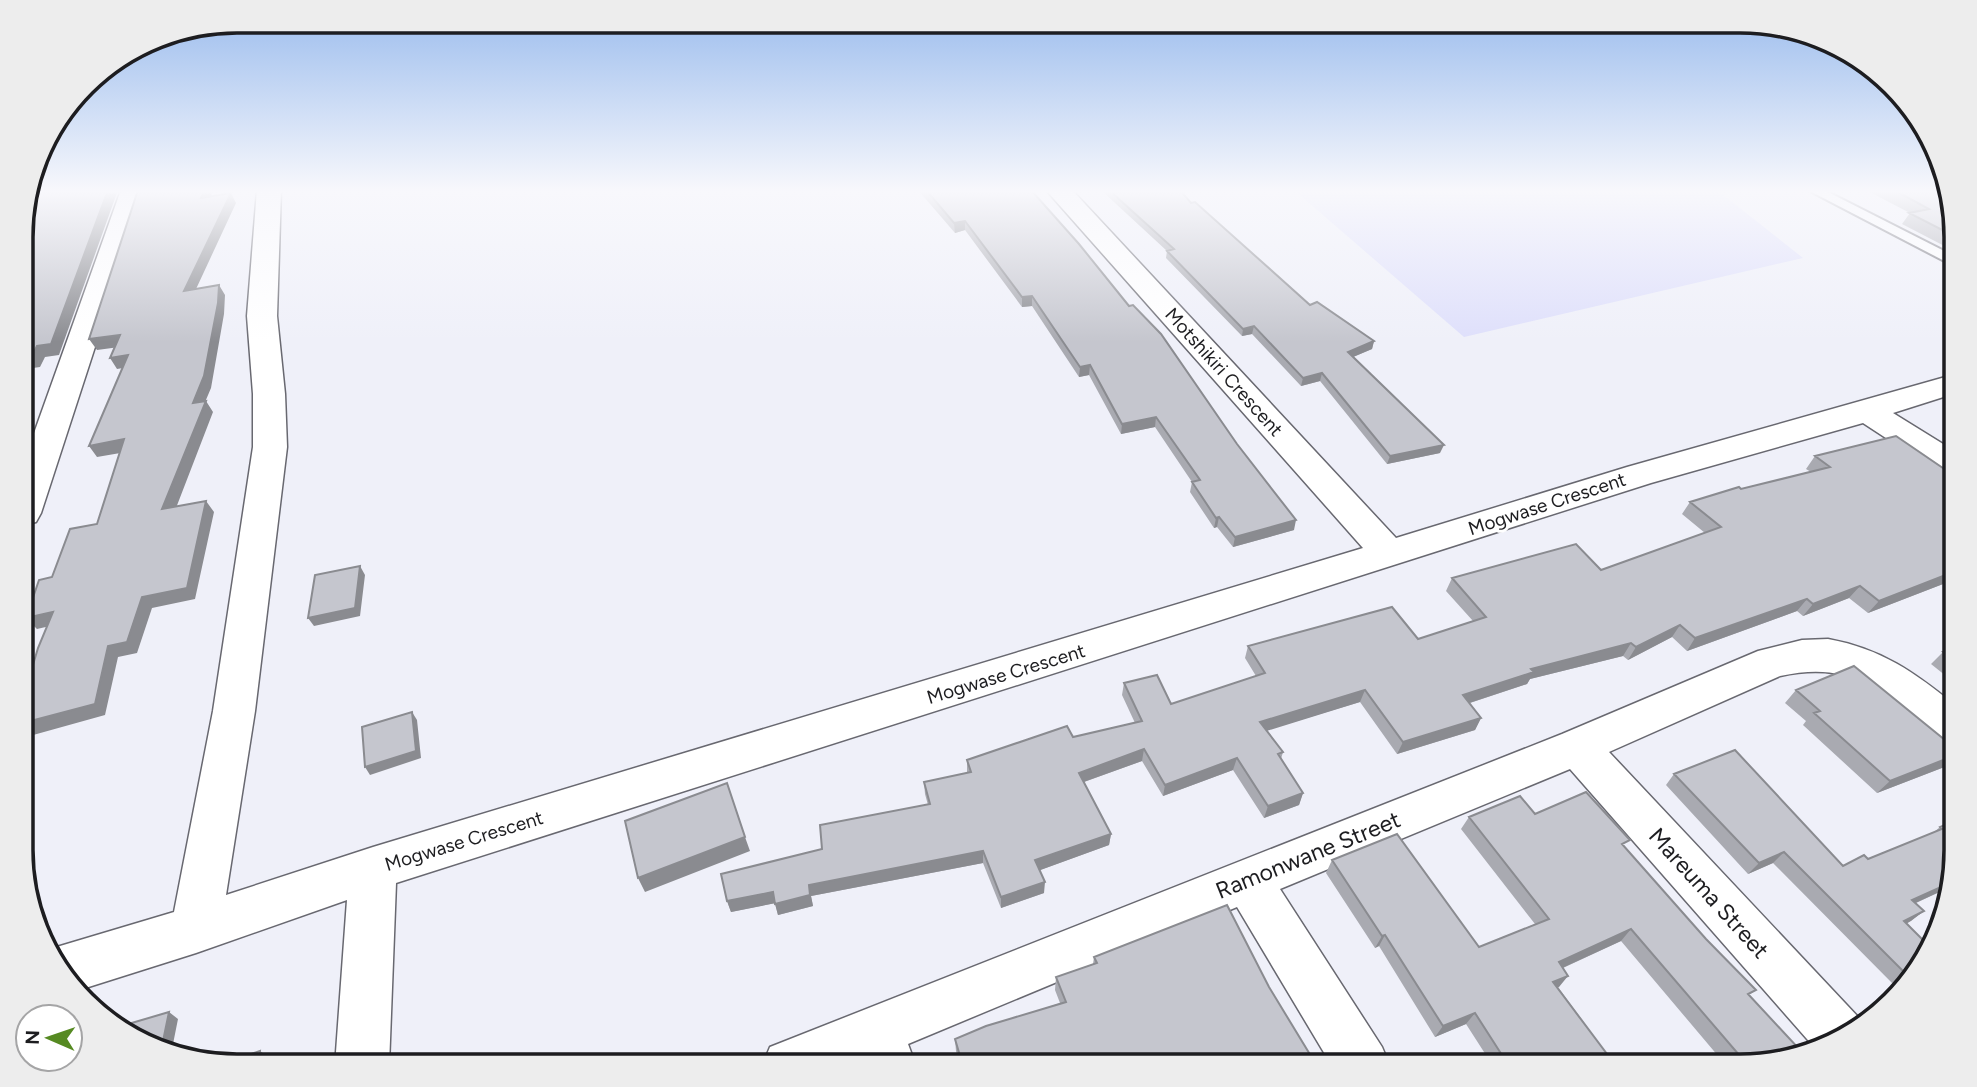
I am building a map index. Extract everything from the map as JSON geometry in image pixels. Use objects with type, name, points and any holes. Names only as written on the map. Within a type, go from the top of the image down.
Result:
[{"type":"street","points":[[33,484],[117,241]]},
{"type":"street","points":[[196,929],[234,711],[270,447],[269,394],[262,316],[267,241]]},
{"type":"street","name":"Motshikiri Crescent","points":[[1104,241],[1390,555]]},
{"type":"street","name":"Mogwase Crescent","points":[[71,967],[196,929],[373,869],[1390,555],[1639,475],[1943,387]]},
{"type":"street","points":[[1867,411],[1943,460]]},
{"type":"street","name":"Ramonwane Street","points":[[854,1054],[883,1048],[1247,880],[1577,747],[1772,662],[1797,654],[1829,652],[1862,662],[1895,682],[1943,721]]},
{"type":"street","name":"Mareuma Street","points":[[1577,747],[1834,1030]]},
{"type":"street","points":[[363,1054],[373,869]]},
{"type":"street","points":[[1247,880],[1355,1053]]},
{"type":"lane","points":[[1912,241],[1943,257]]},
{"type":"shaded area","points":[[1353,241],[1781,241],[1803,258],[1464,337]]},
{"type":"building","points":[[33,241],[89,241],[51,344],[37,346],[33,354]]},
{"type":"building","points":[[121,241],[208,241],[184,291],[219,285],[204,376],[193,403],[206,401],[162,509],[206,501],[187,588],[142,597],[127,642],[108,646],[95,704],[33,720],[33,665],[53,612],[33,616],[33,598],[39,580],[52,577],[70,529],[97,524],[124,439],[89,446],[128,355],[110,358],[120,335],[89,339]]},
{"type":"building","points":[[980,241],[1076,241],[1129,306],[1133,305],[1161,334],[1237,444],[1296,520],[1235,537],[1219,517],[1216,518],[1192,482],[1200,480],[1156,417],[1122,424],[1090,365],[1080,367],[1032,296],[1022,297]]},
{"type":"building","points":[[1165,241],[1238,241],[1310,305],[1317,302],[1374,341],[1348,352],[1444,445],[1390,456],[1322,373],[1303,378],[1254,326],[1243,329],[1167,251],[1174,249]]},
{"type":"building","points":[[1896,436],[1943,468],[1943,576],[1879,601],[1860,586],[1813,604],[1807,599],[1695,638],[1680,625],[1636,647],[1631,643],[1531,669],[1534,672],[1463,695],[1481,718],[1403,742],[1365,690],[1260,722],[1283,752],[1278,754],[1303,793],[1268,806],[1237,758],[1165,785],[1144,749],[1079,773],[1111,834],[1035,860],[1045,882],[1001,897],[983,851],[809,885],[810,895],[775,904],[773,892],[727,901],[721,874],[822,849],[820,825],[930,804],[924,782],[971,772],[967,760],[1067,726],[1073,737],[1142,721],[1124,683],[1157,675],[1171,704],[1265,673],[1248,646],[1392,607],[1418,639],[1486,617],[1452,578],[1576,544],[1601,570],[1721,527],[1690,502],[1739,487],[1741,489],[1830,467],[1815,456]]},
{"type":"building","points":[[360,566],[355,608],[308,618],[315,575]]},
{"type":"building","points":[[1854,666],[1943,738],[1943,760],[1890,781],[1814,713],[1820,711],[1796,690]]},
{"type":"building","points":[[412,712],[416,751],[365,767],[362,727]]},
{"type":"building","points":[[1735,750],[1843,866],[1864,855],[1868,859],[1942,829],[1940,827],[1943,826],[1940,888],[1912,900],[1924,911],[1904,921],[1922,939],[1904,972],[1784,852],[1759,863],[1674,774]]},
{"type":"building","points":[[727,783],[745,837],[638,878],[625,821]]},
{"type":"building","points":[[1586,792],[1630,840],[1622,844],[1706,939],[1756,990],[1748,994],[1796,1046],[1779,1050],[1737,1053],[1631,929],[1559,962],[1568,976],[1553,982],[1606,1053],[1501,1053],[1475,1013],[1443,1026],[1385,935],[1382,936],[1332,860],[1397,834],[1479,947],[1549,919],[1469,817],[1520,796],[1535,814]]},
{"type":"building","points":[[1227,905],[1269,987],[1309,1053],[959,1054],[955,1039],[986,1026],[1066,1002],[1056,977],[1097,963],[1094,957]]},
{"type":"building","points":[[169,1012],[163,1040],[131,1023]]}]
